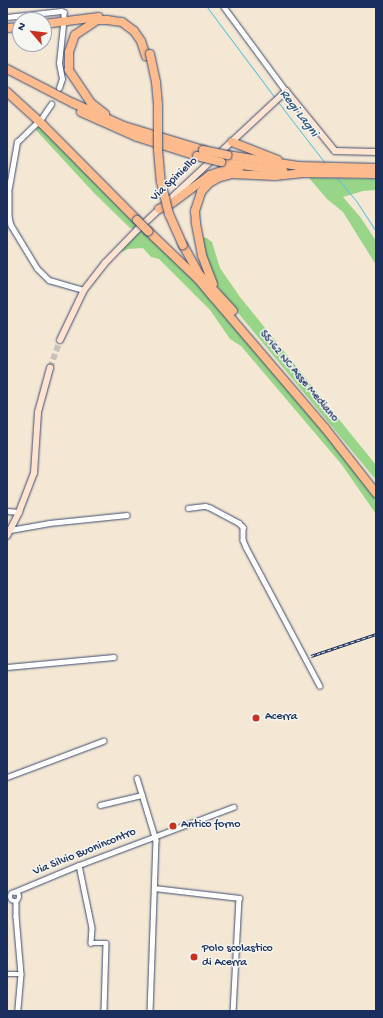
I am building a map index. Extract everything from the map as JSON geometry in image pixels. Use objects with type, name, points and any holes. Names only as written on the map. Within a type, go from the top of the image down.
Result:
[{"type":"highway","points":[[52,23],[113,16],[126,20],[140,34],[156,82],[158,104],[158,150],[161,182],[169,214],[181,246],[198,279]]},
{"type":"highway","points":[[124,126],[91,102],[74,80],[69,70],[68,62],[71,43],[75,35],[97,20],[122,22],[134,31],[148,55]]},
{"type":"highway","points":[[7,69],[73,103],[124,126],[221,162],[306,174]]},
{"type":"highway","points":[[7,76],[101,122],[159,144],[200,153],[227,155],[295,166],[376,174]]},
{"type":"highway","points":[[7,92],[41,123],[198,279]]},
{"type":"highway","points":[[232,142],[295,166]]},
{"type":"highway","points":[[217,292],[208,274],[199,243],[195,211],[201,192],[209,183],[220,177],[232,174],[275,176],[353,172],[376,168]]},
{"type":"highway","points":[[159,209],[172,203],[202,180],[218,172],[238,169],[265,169]]},
{"type":"highway","points":[[181,246],[199,274],[217,292]]},
{"type":"highway","name":"SS162 NC Asse Mediano","points":[[198,279],[320,422],[376,493]]},
{"type":"highway","name":"SS162 NC Asse Mediano","points":[[217,292],[376,484]]},
{"type":"street","points":[[224,7],[284,93],[335,151],[376,152]]},
{"type":"street","points":[[7,17],[61,11],[64,12],[64,18]]},
{"type":"street","points":[[59,88],[62,79],[59,63],[63,25]]},
{"type":"street","name":"Via Spiniello","points":[[60,340],[84,290],[115,252],[264,110],[284,93]]},
{"type":"street","points":[[41,119],[51,104]]},
{"type":"street","points":[[37,123],[17,142],[8,187],[9,217],[14,231],[36,268],[49,280],[84,290]]},
{"type":"street","points":[[7,536],[26,496],[34,473],[38,412],[50,368]]},
{"type":"street","points":[[188,508],[205,506],[240,523],[243,528],[243,540],[246,547],[320,686]]},
{"type":"street","points":[[7,511],[19,512]]},
{"type":"street","points":[[10,530],[50,523],[127,515]]},
{"type":"street","points":[[7,667],[114,657]]},
{"type":"street","points":[[7,777],[103,741]]},
{"type":"street","name":"Via Silvio Buonincontro","points":[[136,778],[155,836],[150,1011]]},
{"type":"street","points":[[100,805],[142,795]]},
{"type":"street","name":"Via Silvio Buonincontro","points":[[12,897],[23,889],[79,865],[233,807]]},
{"type":"street","points":[[79,865],[92,928],[91,943],[106,943],[104,1011]]},
{"type":"street","points":[[154,888],[239,898],[233,1011]]},
{"type":"street","name":"Via Silvio Buonincontro","points":[[12,897],[19,898],[19,895],[23,889]]},
{"type":"street","points":[[12,897],[15,907],[21,974],[18,1011]]},
{"type":"street","points":[[7,974],[21,974]]},
{"type":"green space","points":[[40,123],[139,224],[134,229],[130,228],[94,193],[34,128]]},
{"type":"green space","points":[[309,178],[376,179],[376,190],[363,191],[343,197],[361,218],[376,241],[376,265],[343,212],[327,199]]},
{"type":"green space","points":[[143,227],[185,269],[265,362],[370,489],[376,498],[376,514],[342,465],[241,346],[230,339],[210,310],[159,259],[151,257],[143,248],[128,249],[122,252],[122,250]]},
{"type":"green space","points":[[201,237],[207,238],[212,242],[220,268],[240,297],[376,465],[376,480],[224,296],[211,276]]},
{"type":"waterway","name":"Regi Lagni","points":[[207,7],[275,98]]},
{"type":"waterway","name":"Regi Lagni","points":[[278,102],[325,163]]},
{"type":"waterway","name":"Regi Lagni","points":[[337,178],[357,202],[376,231]]},
{"type":"tunnel","points":[[50,368],[60,340]]},
{"type":"railway","points":[[311,656],[376,634]]},
{"type":"place","name":"Acerra","points":[[256,718]]},
{"type":"place","name":"Antico forno","points":[[173,826]]},
{"type":"place","name":"Polo scolastico di Acerra","points":[[194,957]]}]
